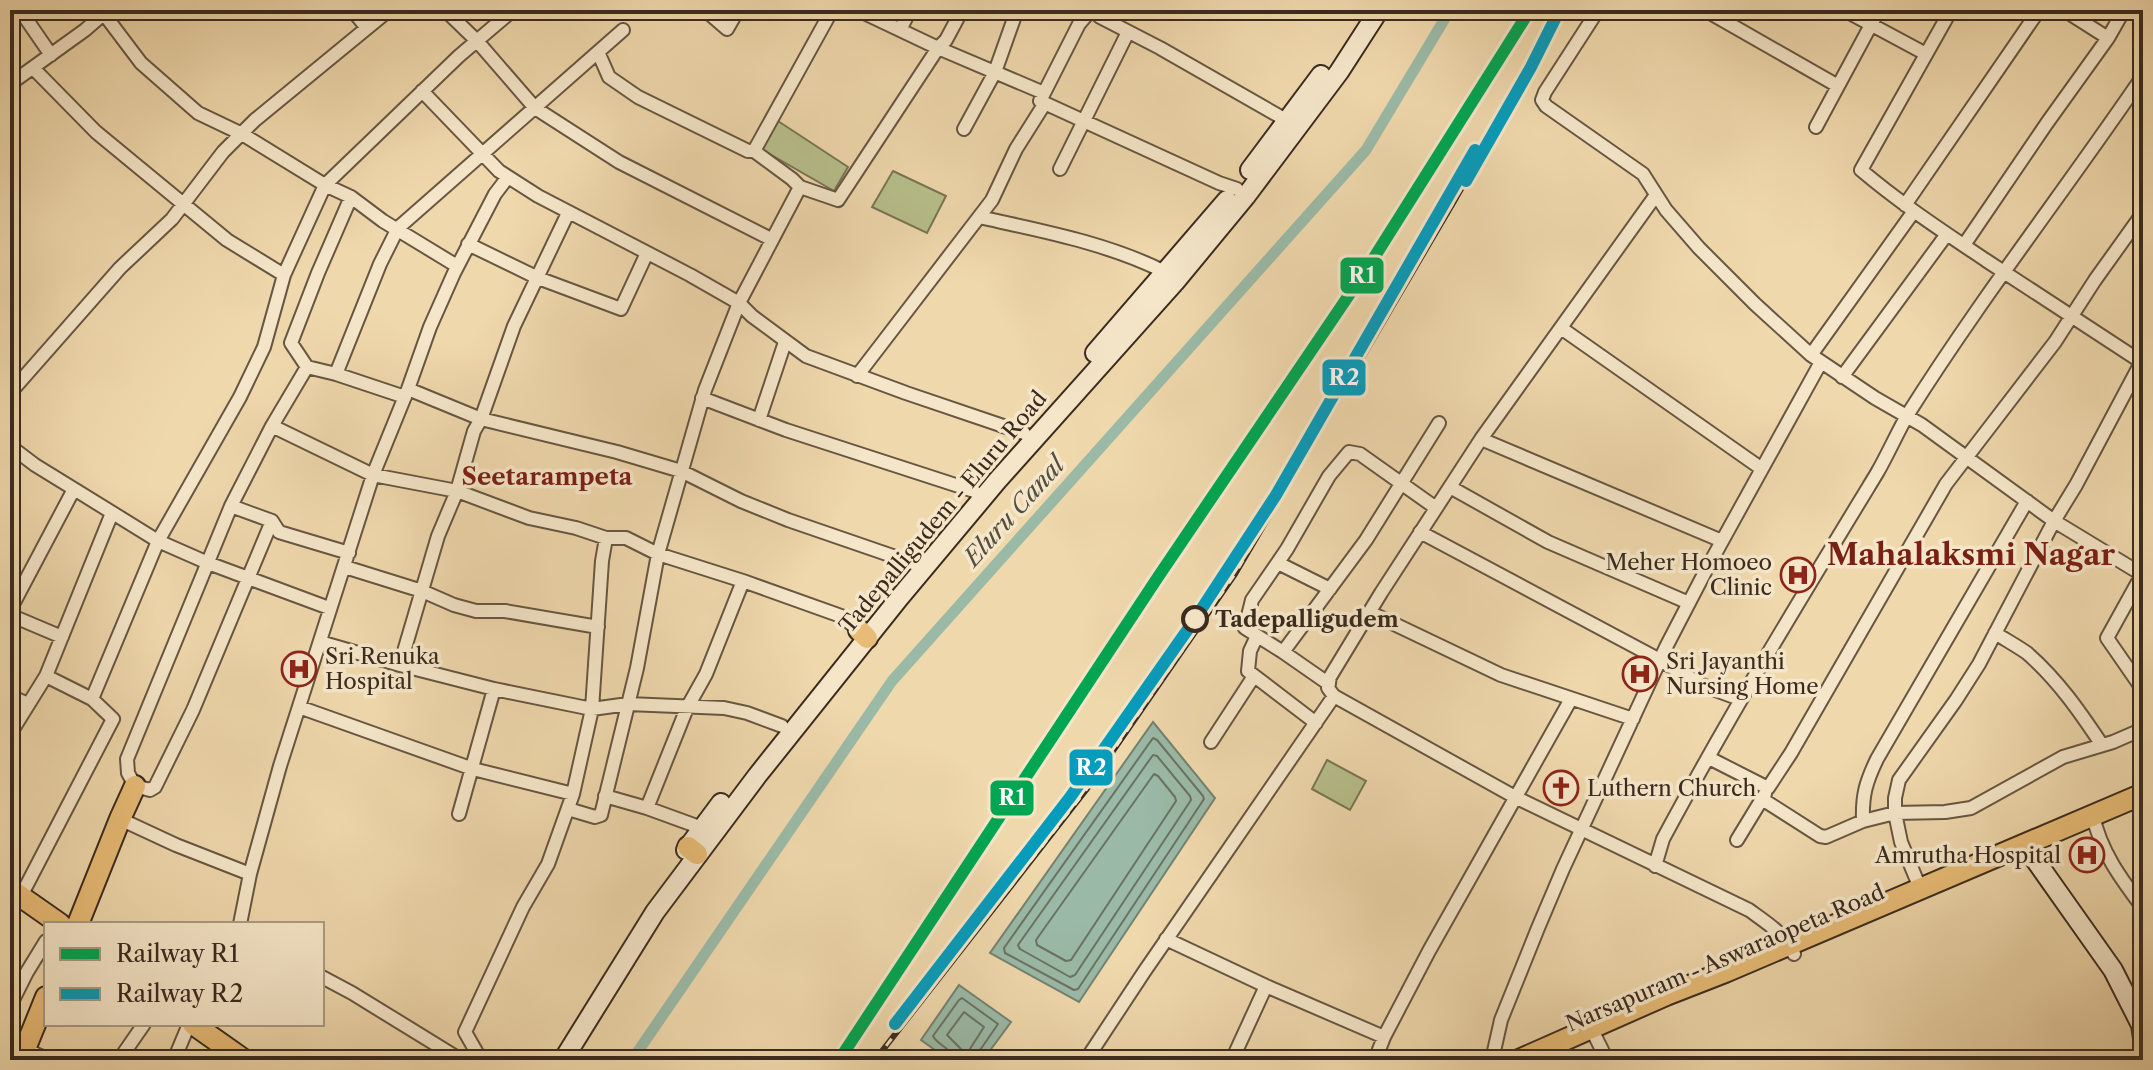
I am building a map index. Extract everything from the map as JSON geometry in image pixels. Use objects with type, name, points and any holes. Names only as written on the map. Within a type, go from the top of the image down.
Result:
[{"type":"main road","name":"Tadepalligudem - Eluru Road","points":[[549,1060],[646,905],[863,634],[913,563],[1237,189],[1329,65],[1364,10]]},
{"type":"main road","name":"Tadepalligudem - Eluru Road","points":[[563,1060],[692,851],[702,828],[782,726],[1175,282],[1246,196],[1339,72],[1379,10]]},
{"type":"main road","points":[[79,922],[135,786]]},
{"type":"main road","name":"Narsapuram - Aswaraopeta Road","points":[[2095,822],[2143,794]]},
{"type":"main road","name":"Narsapuram - Aswaraopeta Road","points":[[1792,949],[2021,852],[2143,805]]},
{"type":"main road","points":[[2021,852],[2113,970],[2141,1025],[2143,1038]]},
{"type":"main road","name":"Narsapuram - Aswaraopeta Road","points":[[1519,1060],[1672,1007],[1920,888],[2021,852]]},
{"type":"main road","points":[[14,895],[47,921]]},
{"type":"main road","points":[[17,1046],[44,1000]]},
{"type":"main road","points":[[194,1026],[244,1060]]},
{"type":"main road","points":[[215,1026],[262,1060]]},
{"type":"main road","name":"Narsapuram - Aswaraopeta Road","points":[[1545,1060],[1593,1033]]},
{"type":"street","points":[[20,10],[51,55]]},
{"type":"street","points":[[352,10],[367,28]]},
{"type":"street","points":[[10,393],[120,268],[172,219],[223,152],[299,83],[389,10]]},
{"type":"street","points":[[445,10],[477,41],[535,108],[619,162],[771,239]]},
{"type":"street","points":[[92,699],[158,541],[240,397],[264,347],[284,275],[325,185],[422,91],[513,10]]},
{"type":"street","points":[[705,10],[727,29],[738,10]]},
{"type":"street","points":[[754,151],[832,10]]},
{"type":"street","points":[[858,10],[995,72],[1084,121],[1237,189]]},
{"type":"street","points":[[900,30],[910,10]]},
{"type":"street","points":[[598,52],[609,77],[638,97],[748,151],[754,151],[800,187],[838,200],[946,40],[962,10]]},
{"type":"street","points":[[964,129],[995,72],[1017,10]]},
{"type":"street","points":[[857,376],[992,200],[1079,24],[1092,10],[1286,120]]},
{"type":"street","points":[[1598,10],[1542,100],[1546,106],[1643,174],[1666,210],[1699,248],[1755,304],[1816,358],[1922,425],[2054,521],[2143,574],[2107,638],[2143,690]]},
{"type":"street","points":[[1705,10],[1838,86]]},
{"type":"street","points":[[1844,10],[1926,54]]},
{"type":"street","points":[[1816,127],[1879,10]]},
{"type":"street","points":[[1920,888],[1901,842],[1895,813],[1899,780],[1979,664],[2142,361],[2070,317],[1947,234],[1861,170],[1951,10]]},
{"type":"street","points":[[1492,1060],[1507,1006],[1563,869],[1660,660],[1762,469],[1816,358],[2039,10]]},
{"type":"street","points":[[2064,10],[2108,38]]},
{"type":"street","points":[[1964,245],[2108,38],[2124,10]]},
{"type":"street","points":[[10,84],[106,12],[141,63],[198,113],[242,134],[325,185],[351,197],[457,266]]},
{"type":"street","points":[[336,374],[380,264],[398,228],[623,30]]},
{"type":"street","points":[[1060,169],[1128,32]]},
{"type":"street","points":[[33,68],[96,132],[227,240],[284,275]]},
{"type":"street","points":[[1655,866],[1663,839],[1740,699],[1879,470],[1907,417],[2143,76]]},
{"type":"street","points":[[422,91],[508,177],[568,213],[739,303],[806,356],[1024,433]]},
{"type":"street","points":[[240,922],[250,874],[280,766],[373,475],[457,266],[495,194],[508,177]]},
{"type":"street","points":[[568,809],[595,817],[601,815],[628,704],[658,554],[702,398],[739,303],[800,187]]},
{"type":"street","points":[[1086,1060],[1316,723],[1332,690],[1330,677],[1481,439],[1656,195]]},
{"type":"street","points":[[351,197],[291,343],[307,367],[407,393],[481,419],[681,471],[776,515],[913,563]]},
{"type":"street","points":[[400,665],[438,536],[457,491],[474,431],[514,326],[568,213]]},
{"type":"street","points":[[1737,840],[1791,753],[1946,484],[2055,342],[2143,213]]},
{"type":"street","points":[[979,217],[1105,248],[1135,257],[1165,272]]},
{"type":"street","points":[[1842,377],[1947,234]]},
{"type":"street","points":[[468,244],[538,278],[621,309],[647,253]]},
{"type":"street","points":[[1561,328],[1762,469]]},
{"type":"street","points":[[759,420],[785,342]]},
{"type":"street","points":[[272,521],[193,710],[155,787],[150,790],[135,786],[128,773],[127,759],[231,506],[272,426],[307,367]]},
{"type":"street","points":[[702,398],[974,491]]},
{"type":"street","points":[[1283,652],[1366,540],[1439,423]]},
{"type":"street","points":[[272,426],[373,475],[457,491],[529,518],[606,538],[626,538],[658,554],[841,616],[863,634]]},
{"type":"street","points":[[1481,439],[1722,541]]},
{"type":"street","points":[[10,446],[35,465],[158,541],[329,608]]},
{"type":"street","points":[[1436,508],[1360,454],[1349,452],[1329,476],[1251,603],[1245,628],[1283,652],[1332,690],[1515,797],[1749,910],[1773,927],[1792,949]]},
{"type":"street","points":[[1450,487],[1548,542],[1689,603]]},
{"type":"street","points":[[62,637],[10,612],[74,489]]},
{"type":"street","points":[[1863,821],[1865,783],[1877,759],[2027,501]]},
{"type":"street","points":[[231,506],[272,521],[279,532],[349,553]]},
{"type":"street","points":[[10,734],[46,676],[112,513]]},
{"type":"street","points":[[1420,532],[1702,685],[1740,699]]},
{"type":"street","points":[[481,1060],[465,1032],[523,907],[548,864],[573,794],[592,709],[606,538]]},
{"type":"street","points":[[1278,563],[1330,589]]},
{"type":"street","points":[[345,567],[476,611],[505,611],[598,627]]},
{"type":"street","points":[[647,808],[743,581]]},
{"type":"street","points":[[1369,612],[1501,675],[1633,719]]},
{"type":"street","points":[[1995,633],[2025,652],[2056,681],[2102,745]]},
{"type":"street","points":[[1257,636],[1250,651],[1248,671],[1316,723]]},
{"type":"street","points":[[320,642],[494,689],[592,709],[628,704],[724,708],[782,726]]},
{"type":"street","points":[[14,895],[113,719],[92,699],[46,676]]},
{"type":"street","points":[[1211,742],[1254,676]]},
{"type":"street","points":[[459,814],[494,689]]},
{"type":"street","points":[[10,696],[28,704]]},
{"type":"street","points":[[1375,1060],[1384,1037],[1571,699]]},
{"type":"street","points":[[299,707],[473,769],[573,794]]},
{"type":"street","points":[[1709,758],[1765,793],[1823,837],[1863,821],[1895,813],[1971,808],[2063,757],[2143,729]]},
{"type":"street","points":[[605,796],[702,828]]},
{"type":"street","points":[[120,819],[250,874]]},
{"type":"street","points":[[2095,822],[2106,854],[2143,908]]},
{"type":"street","points":[[1166,939],[1384,1037]]},
{"type":"street","points":[[10,1006],[44,944]]},
{"type":"street","points":[[324,978],[461,1060]]},
{"type":"street","points":[[1232,1060],[1266,986]]},
{"type":"street","points":[[119,1060],[143,1026]]},
{"type":"street","points":[[174,1060],[190,1026]]},
{"type":"street","points":[[1593,1033],[1607,1060]]},
{"type":"street","points":[[17,1046],[50,1060]]},
{"type":"green space","points":[[778,121],[848,167],[834,191],[761,149]]},
{"type":"green space","points":[[893,171],[946,196],[927,233],[872,207]]},
{"type":"green space","points":[[1327,760],[1366,781],[1350,810],[1312,789]]},
{"type":"water","points":[[1153,722],[1215,798],[1079,1002],[990,953]]},
{"type":"water","points":[[959,985],[1011,1022],[983,1060],[949,1060],[921,1040]]},
{"type":"waterway","name":"Eluru Canal","points":[[632,1060],[892,681],[1366,150],[1450,10]]},
{"type":"railway","points":[[875,1060],[1086,790],[1235,574],[1453,203],[1560,10]]},
{"type":"rail line","name":"R1","points":[[839,1060],[1158,577],[1370,264],[1530,10]]},
{"type":"rail line","name":"R2","points":[[1466,181],[1559,11]]},
{"type":"rail line","name":"R2","points":[[895,1024],[1071,796],[1193,622],[1276,495],[1475,150]]},
{"type":"place","name":"Meher Homoeo Clinic","points":[[1798,575]]},
{"type":"place","name":"Tadepalligudem","points":[[1195,619]]},
{"type":"place","name":"Sri Renuka Hospital","points":[[299,669]]},
{"type":"place","name":"Sri Jayanthi Nursing Home","points":[[1640,674]]},
{"type":"place","name":"Luthern Church","points":[[1561,788]]},
{"type":"place","name":"Amrutha Hospital","points":[[2087,855]]},
{"type":"district","name":"Seetarampeta","points":[[547,476]]},
{"type":"district","name":"Mahalaksmi Nagar","points":[[1971,554]]}]
